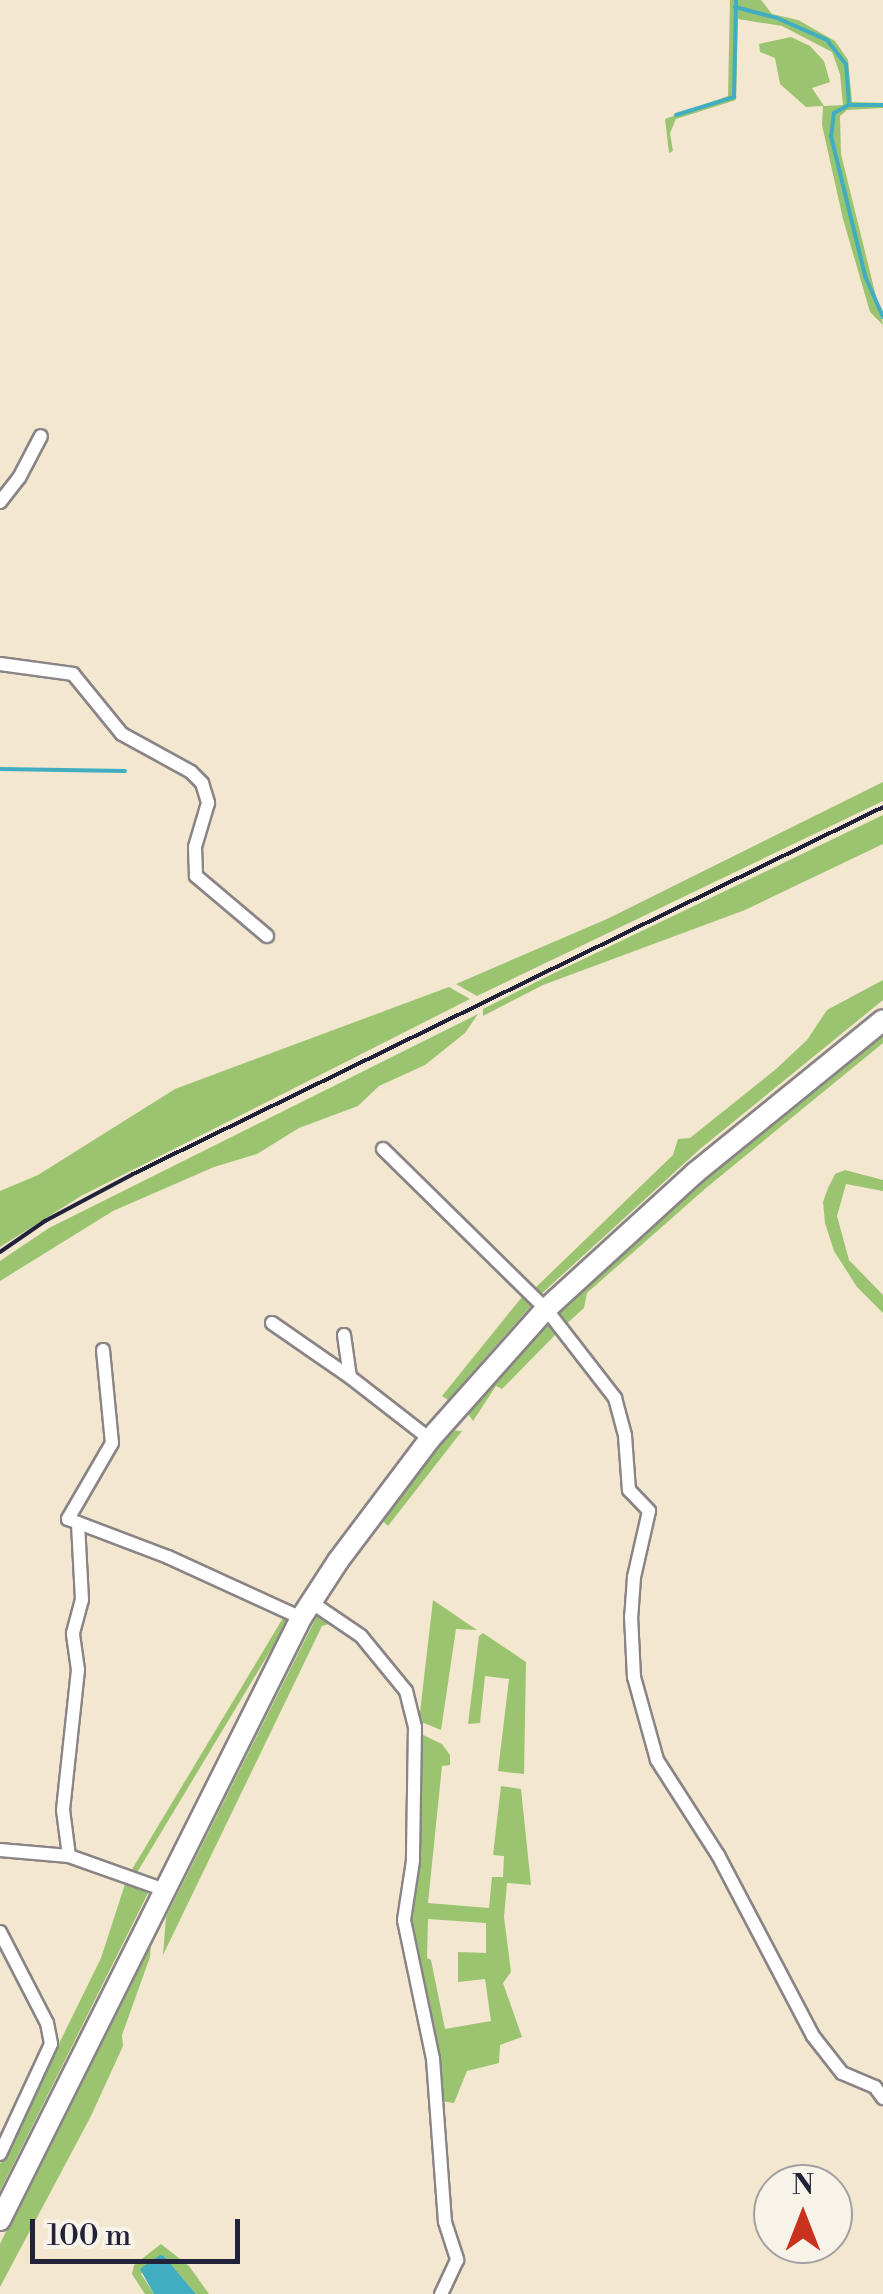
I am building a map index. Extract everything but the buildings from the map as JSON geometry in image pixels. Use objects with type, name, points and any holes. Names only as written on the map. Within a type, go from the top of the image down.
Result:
[{"type":"main road","points":[[0,2220],[162,1888],[306,1610],[430,1439],[546,1309],[695,1173],[883,1020]]},
{"type":"street","points":[[0,502],[19,478],[41,436]]},
{"type":"street","points":[[0,664],[73,674],[122,734],[192,772],[202,783],[208,803],[195,847],[196,876],[267,936]]},
{"type":"street","points":[[383,1149],[546,1309],[615,1398],[625,1436],[629,1490],[650,1511],[634,1577],[631,1616],[634,1677],[657,1760],[718,1855],[814,2036],[842,2072],[874,2087],[883,2098]]},
{"type":"street","points":[[272,1323],[430,1439]]},
{"type":"street","points":[[344,1335],[350,1378]]},
{"type":"street","points":[[103,1350],[112,1443],[68,1519],[306,1610],[361,1636],[406,1691],[415,1727],[413,1861],[404,1920],[433,2059],[445,2222],[457,2260],[441,2294]]},
{"type":"street","points":[[69,1856],[63,1810],[78,1670],[73,1633],[82,1600],[78,1522]]},
{"type":"street","points":[[0,1850],[69,1856],[162,1888]]},
{"type":"street","points":[[0,1932],[47,2023],[51,2044],[0,2154]]},
{"type":"green space","points":[[730,0],[761,0],[772,14],[798,20],[835,41],[848,60],[852,102],[883,103],[883,108],[847,110],[840,116],[841,154],[883,325],[870,312],[843,219],[822,125],[823,106],[806,107],[780,84],[775,58],[760,52],[759,44],[791,37],[810,46],[824,61],[830,82],[812,88],[824,106],[843,105],[840,74],[832,52],[782,26],[738,19],[736,100],[676,119],[670,133],[673,151],[669,153],[665,119],[728,96]]},
{"type":"green space","points":[[883,782],[883,801],[477,996],[456,984],[607,919]]},
{"type":"green space","points":[[883,815],[883,844],[745,910],[543,985],[483,1016],[483,1009],[544,978]]},
{"type":"green space","points":[[883,980],[883,1000],[700,1149],[539,1296],[533,1290],[673,1155],[678,1139],[690,1138],[776,1069],[807,1040],[827,1010]]},
{"type":"green space","points":[[449,987],[470,999],[81,1196],[0,1247],[0,1191],[38,1175],[175,1089]]},
{"type":"green space","points":[[478,1014],[465,1033],[425,1065],[379,1086],[358,1106],[299,1128],[257,1154],[214,1167],[113,1211],[0,1281],[0,1261],[49,1228]]},
{"type":"green space","points":[[883,1035],[883,1043],[706,1188],[587,1293],[584,1308],[563,1327],[556,1317],[592,1281],[708,1178]]},
{"type":"green space","points":[[845,1170],[883,1180],[883,1191],[846,1184],[837,1216],[849,1260],[883,1295],[883,1313],[857,1287],[834,1251],[825,1223],[823,1202],[828,1188],[835,1174]]},
{"type":"green space","points":[[522,1297],[531,1306],[448,1400],[442,1396]]},
{"type":"green space","points":[[551,1322],[558,1332],[502,1389],[496,1386],[473,1421],[466,1411]]},
{"type":"green space","points":[[448,1430],[462,1431],[388,1526],[382,1520]]},
{"type":"green space","points":[[433,1600],[477,1630],[456,1629],[441,1730],[419,1721]]},
{"type":"green space","points":[[317,1616],[359,1640],[401,1692],[358,1644],[329,1624],[322,1626],[163,1955],[166,1917]]},
{"type":"green space","points":[[283,1618],[288,1621],[137,1873],[132,1870]]},
{"type":"green space","points":[[483,1633],[526,1662],[524,1774],[498,1771],[509,1679],[485,1676],[480,1723],[468,1724],[479,1636]]},
{"type":"green space","points":[[419,1733],[442,1744],[450,1755],[450,1765],[442,1766],[428,1903],[489,1908],[492,1877],[503,1877],[504,1856],[493,1855],[501,1786],[521,1789],[531,1885],[507,1883],[504,1917],[511,1972],[503,1983],[522,2037],[500,2045],[499,2063],[467,2071],[454,2103],[441,2101],[408,1913]],"holes":[[[428,1919],[486,1923],[486,1953],[458,1952],[458,1982],[485,1979],[491,2021],[445,2029],[431,1960],[427,1958]]]},
{"type":"green space","points":[[126,1881],[151,1887],[0,2191],[0,2164],[101,1958]]},
{"type":"green space","points":[[152,1933],[150,1957],[122,2035],[123,2046],[91,2116],[0,2287],[0,2244]]},
{"type":"green space","points":[[161,2244],[189,2266],[209,2294],[196,2294],[164,2256],[141,2274],[154,2294],[145,2294],[132,2274],[134,2265]]},
{"type":"water","points":[[160,2255],[196,2294],[154,2294],[140,2269]]},
{"type":"waterway","points":[[676,115],[734,97],[736,0]]},
{"type":"waterway","points":[[735,7],[777,18],[827,40],[846,64],[849,105],[883,105]]},
{"type":"waterway","points":[[849,105],[834,113],[831,136],[865,276],[883,317]]},
{"type":"waterway","points":[[0,769],[125,771]]},
{"type":"railway","points":[[0,1252],[45,1221],[133,1174],[883,807]]}]
